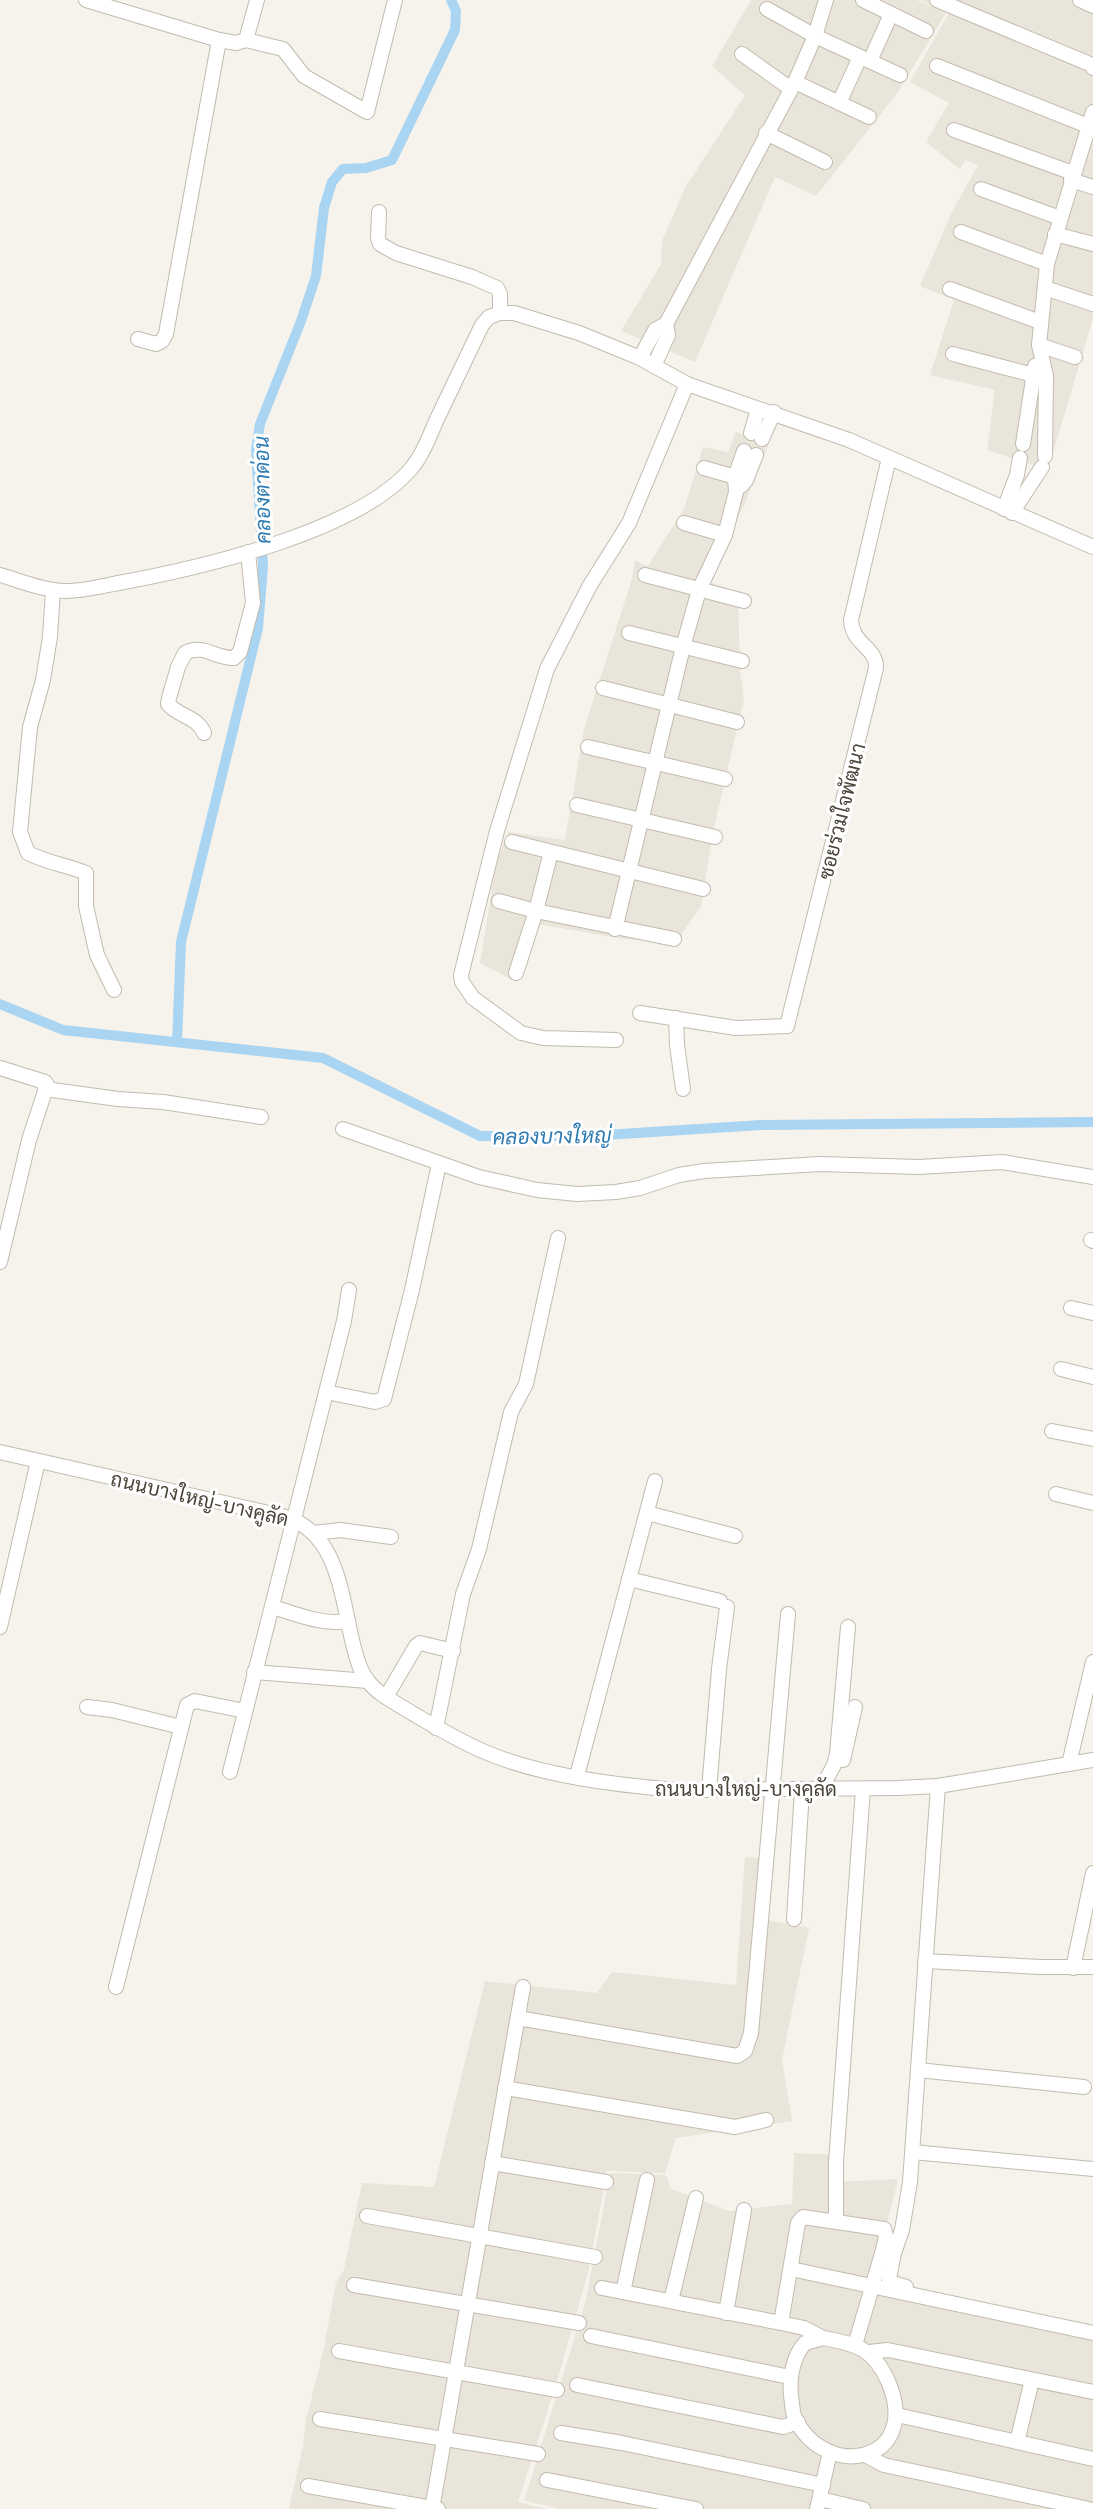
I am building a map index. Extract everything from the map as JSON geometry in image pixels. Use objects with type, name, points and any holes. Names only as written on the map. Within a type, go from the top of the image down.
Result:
[{"type":"street","points":[[86,0],[219,39],[236,43],[246,40],[283,49],[304,76],[367,112],[396,0]]},
{"type":"street","points":[[246,40],[257,0]]},
{"type":"street","points":[[640,358],[655,330],[666,324],[793,86],[815,36],[826,0]]},
{"type":"street","points":[[863,0],[926,31]]},
{"type":"street","points":[[937,0],[1093,63]]},
{"type":"street","points":[[1080,0],[1093,6]]},
{"type":"street","points":[[767,9],[815,36],[900,75]]},
{"type":"street","points":[[839,103],[891,14]]},
{"type":"street","points":[[138,339],[156,344],[162,341],[166,334],[219,39]]},
{"type":"street","points":[[742,54],[793,86],[870,117]]},
{"type":"street","points":[[937,66],[1090,127]]},
{"type":"street","points":[[1008,511],[1043,461],[1039,349],[1047,264],[1093,112]]},
{"type":"street","points":[[954,130],[1072,176],[1093,187]]},
{"type":"street","points":[[766,133],[825,162]]},
{"type":"street","points":[[981,189],[1060,218]]},
{"type":"street","points":[[379,212],[378,238],[380,244],[396,253],[472,277],[497,288],[500,294],[500,313]]},
{"type":"street","points":[[961,231],[1047,264]]},
{"type":"street","points":[[1055,234],[1093,244]]},
{"type":"street","points":[[1045,288],[1093,304]]},
{"type":"street","points":[[950,289],[1040,322]]},
{"type":"street","points":[[0,575],[53,590],[73,591],[155,576],[251,551],[277,543],[353,511],[385,492],[406,475],[427,442],[482,325],[489,317],[500,313],[514,313],[579,333],[640,358],[687,384],[774,412],[849,440],[1008,511],[1092,542]]},
{"type":"street","points":[[654,366],[668,335],[666,324]]},
{"type":"street","points":[[1039,349],[1075,357]]},
{"type":"street","points":[[953,354],[1039,375]]},
{"type":"street","points":[[1008,511],[1039,375]]},
{"type":"street","points":[[615,1040],[543,1038],[521,1034],[473,998],[462,982],[461,975],[497,831],[547,669],[589,587],[629,523],[687,384]]},
{"type":"street","points":[[759,409],[757,436],[774,412]]},
{"type":"street","points":[[615,929],[668,705],[699,590],[725,535],[736,492],[750,453]]},
{"type":"street","name":"ซอยร่วมใจพัฒนา","points":[[640,1013],[736,1028],[787,1026],[876,668],[875,658],[854,635],[851,620],[890,458]]},
{"type":"street","points":[[704,468],[741,479]]},
{"type":"street","points":[[684,523],[725,535]]},
{"type":"street","points":[[204,733],[198,722],[168,704],[177,667],[185,653],[200,648],[228,658],[234,658],[240,652],[254,603],[251,551]]},
{"type":"street","points":[[645,575],[744,601]]},
{"type":"street","points":[[53,590],[50,637],[43,680],[30,727],[20,832],[28,854],[43,861],[86,873],[86,906],[97,955],[114,990]]},
{"type":"street","points":[[628,633],[742,661]]},
{"type":"street","points":[[603,688],[737,722]]},
{"type":"street","points":[[588,747],[725,779]]},
{"type":"street","points":[[577,805],[715,837]]},
{"type":"street","points":[[512,842],[703,890]]},
{"type":"street","points":[[516,973],[536,911],[551,852]]},
{"type":"street","points":[[499,901],[615,929],[674,939]]},
{"type":"street","points":[[676,1018],[683,1089]]},
{"type":"street","points":[[0,1068],[45,1082],[0,1262]]},
{"type":"street","points":[[45,1089],[118,1099],[171,1103],[261,1117]]},
{"type":"street","points":[[343,1129],[479,1177],[514,1185],[578,1194],[640,1188],[679,1174],[820,1164],[919,1167],[1002,1162],[1093,1176]]},
{"type":"street","points":[[326,1392],[375,1402],[384,1399],[412,1290],[440,1164]]},
{"type":"street","points":[[436,1728],[463,1594],[478,1549],[511,1412],[526,1384],[558,1238]]},
{"type":"street","points":[[230,1772],[349,1300],[349,1290]]},
{"type":"street","points":[[1071,1308],[1093,1313]]},
{"type":"street","points":[[1061,1369],[1093,1377]]},
{"type":"street","points":[[1052,1431],[1093,1439]]},
{"type":"street","name":"ถนนบางใหญ่-บางคูลัด","points":[[0,1452],[294,1519],[315,1533],[333,1563],[359,1665],[368,1682],[386,1697],[436,1728],[497,1756],[535,1768],[647,1788],[802,1790],[938,1786],[1093,1760]]},
{"type":"street","points":[[0,1627],[38,1461]]},
{"type":"street","points":[[577,1776],[656,1480]]},
{"type":"street","points":[[1056,1494],[1093,1503]]},
{"type":"street","points":[[646,1513],[735,1536]]},
{"type":"street","points":[[315,1533],[340,1530],[391,1537]]},
{"type":"street","points":[[629,1579],[724,1604],[709,1790]]},
{"type":"street","points":[[279,1609],[321,1622],[333,1624],[348,1621]]},
{"type":"street","points":[[518,2018],[737,2056],[741,2055],[748,2045],[751,2033],[788,1614]]},
{"type":"street","points":[[821,1789],[830,1774],[837,1754],[848,1628]]},
{"type":"street","points":[[386,1697],[420,1643],[453,1651]]},
{"type":"street","points":[[1069,1764],[1093,1662]]},
{"type":"street","points":[[254,1672],[368,1682]]},
{"type":"street","points":[[116,1988],[187,1705],[190,1702],[245,1711]]},
{"type":"street","points":[[87,1707],[112,1710],[181,1727]]},
{"type":"street","points":[[830,1774],[838,1770],[843,1763],[855,1707]]},
{"type":"street","points":[[855,2345],[872,2287],[888,2251],[902,2230],[913,2152],[938,1786]]},
{"type":"street","points":[[836,2221],[836,2162],[863,1789]]},
{"type":"street","points":[[794,1919],[802,1790]]},
{"type":"street","points":[[1073,1968],[1093,1873]]},
{"type":"street","points":[[925,1960],[1073,1968],[1093,1967]]},
{"type":"street","points":[[308,2486],[435,2509],[455,2372],[523,1987]]},
{"type":"street","points":[[918,2070],[1084,2087]]},
{"type":"street","points":[[505,2088],[735,2127],[766,2120]]},
{"type":"street","points":[[913,2152],[1093,2169]]},
{"type":"street","points":[[492,2163],[606,2182]]},
{"type":"street","points":[[623,2292],[646,2180]]},
{"type":"street","points":[[671,2301],[696,2198]]},
{"type":"street","points":[[726,2313],[744,2210]]},
{"type":"street","points":[[368,2216],[479,2238],[595,2257]]},
{"type":"street","points":[[781,2323],[801,2218],[806,2216],[884,2229],[889,2278],[897,2285],[1093,2324]]},
{"type":"street","points":[[791,2269],[1093,2333]]},
{"type":"street","points":[[354,2285],[579,2323]]},
{"type":"street","points":[[602,2288],[804,2328],[823,2338],[855,2345],[869,2352],[887,2379],[897,2415],[892,2431],[882,2447],[867,2456]]},
{"type":"street","points":[[591,2336],[790,2377]]},
{"type":"street","points":[[823,2338],[810,2341],[801,2347],[790,2377],[795,2416],[798,2422],[805,2432],[830,2452],[840,2455],[867,2456],[884,2465],[1089,2509]]},
{"type":"street","points":[[869,2352],[888,2349],[1093,2392]]},
{"type":"street","points":[[339,2352],[557,2390]]},
{"type":"street","points":[[1017,2442],[1032,2380]]},
{"type":"street","points":[[577,2385],[783,2427],[798,2422]]},
{"type":"street","points":[[897,2415],[1093,2459]]},
{"type":"street","points":[[320,2419],[538,2454]]},
{"type":"street","points":[[561,2433],[622,2443],[823,2485]]},
{"type":"street","points":[[830,2452],[819,2504],[863,2509]]},
{"type":"street","points":[[547,2480],[696,2509]]},
{"type":"shaded area","points":[[751,0],[917,0],[946,13],[898,92],[816,196],[775,177],[695,362],[621,331],[661,264],[662,241],[685,188],[745,95],[712,66]]},
{"type":"shaded area","points":[[920,0],[1093,0],[1093,318],[1048,470],[987,450],[995,390],[930,375],[954,300],[920,286],[952,212],[978,165],[965,160],[960,169],[926,142],[949,103],[910,82],[949,13]]},
{"type":"shaded area","points":[[736,432],[769,444],[746,501],[707,581],[738,593],[740,670],[744,699],[713,832],[701,906],[676,942],[624,939],[537,924],[516,982],[480,963],[496,864],[508,832],[565,840],[584,729],[631,582],[635,560],[648,566],[684,509],[703,447],[728,452]]},
{"type":"shaded area","points":[[745,1857],[771,1859],[768,1920],[809,1928],[782,2060],[792,2121],[676,2138],[665,2173],[607,2171],[588,2273],[558,2378],[518,2502],[547,2509],[289,2509],[336,2283],[344,2270],[362,2183],[434,2187],[485,1981],[597,1993],[612,1972],[736,1985]]},
{"type":"shaded area","points":[[794,2153],[840,2155],[839,2182],[898,2179],[875,2274],[883,2283],[1093,2328],[1093,2509],[561,2509],[524,2501],[585,2304],[610,2173],[666,2175],[671,2189],[729,2211],[792,2204]]},
{"type":"waterway","name":"คลองตาด่อน","points":[[177,1042],[181,942],[258,628],[263,566],[256,450],[260,424],[301,321],[316,276],[324,208],[332,182],[343,169],[366,168],[392,160],[455,30],[456,11],[451,0]]},
{"type":"waterway","name":"คลองบางใหญ่","points":[[0,1004],[63,1030],[323,1058],[480,1136],[589,1136],[761,1125],[1093,1122]]}]
